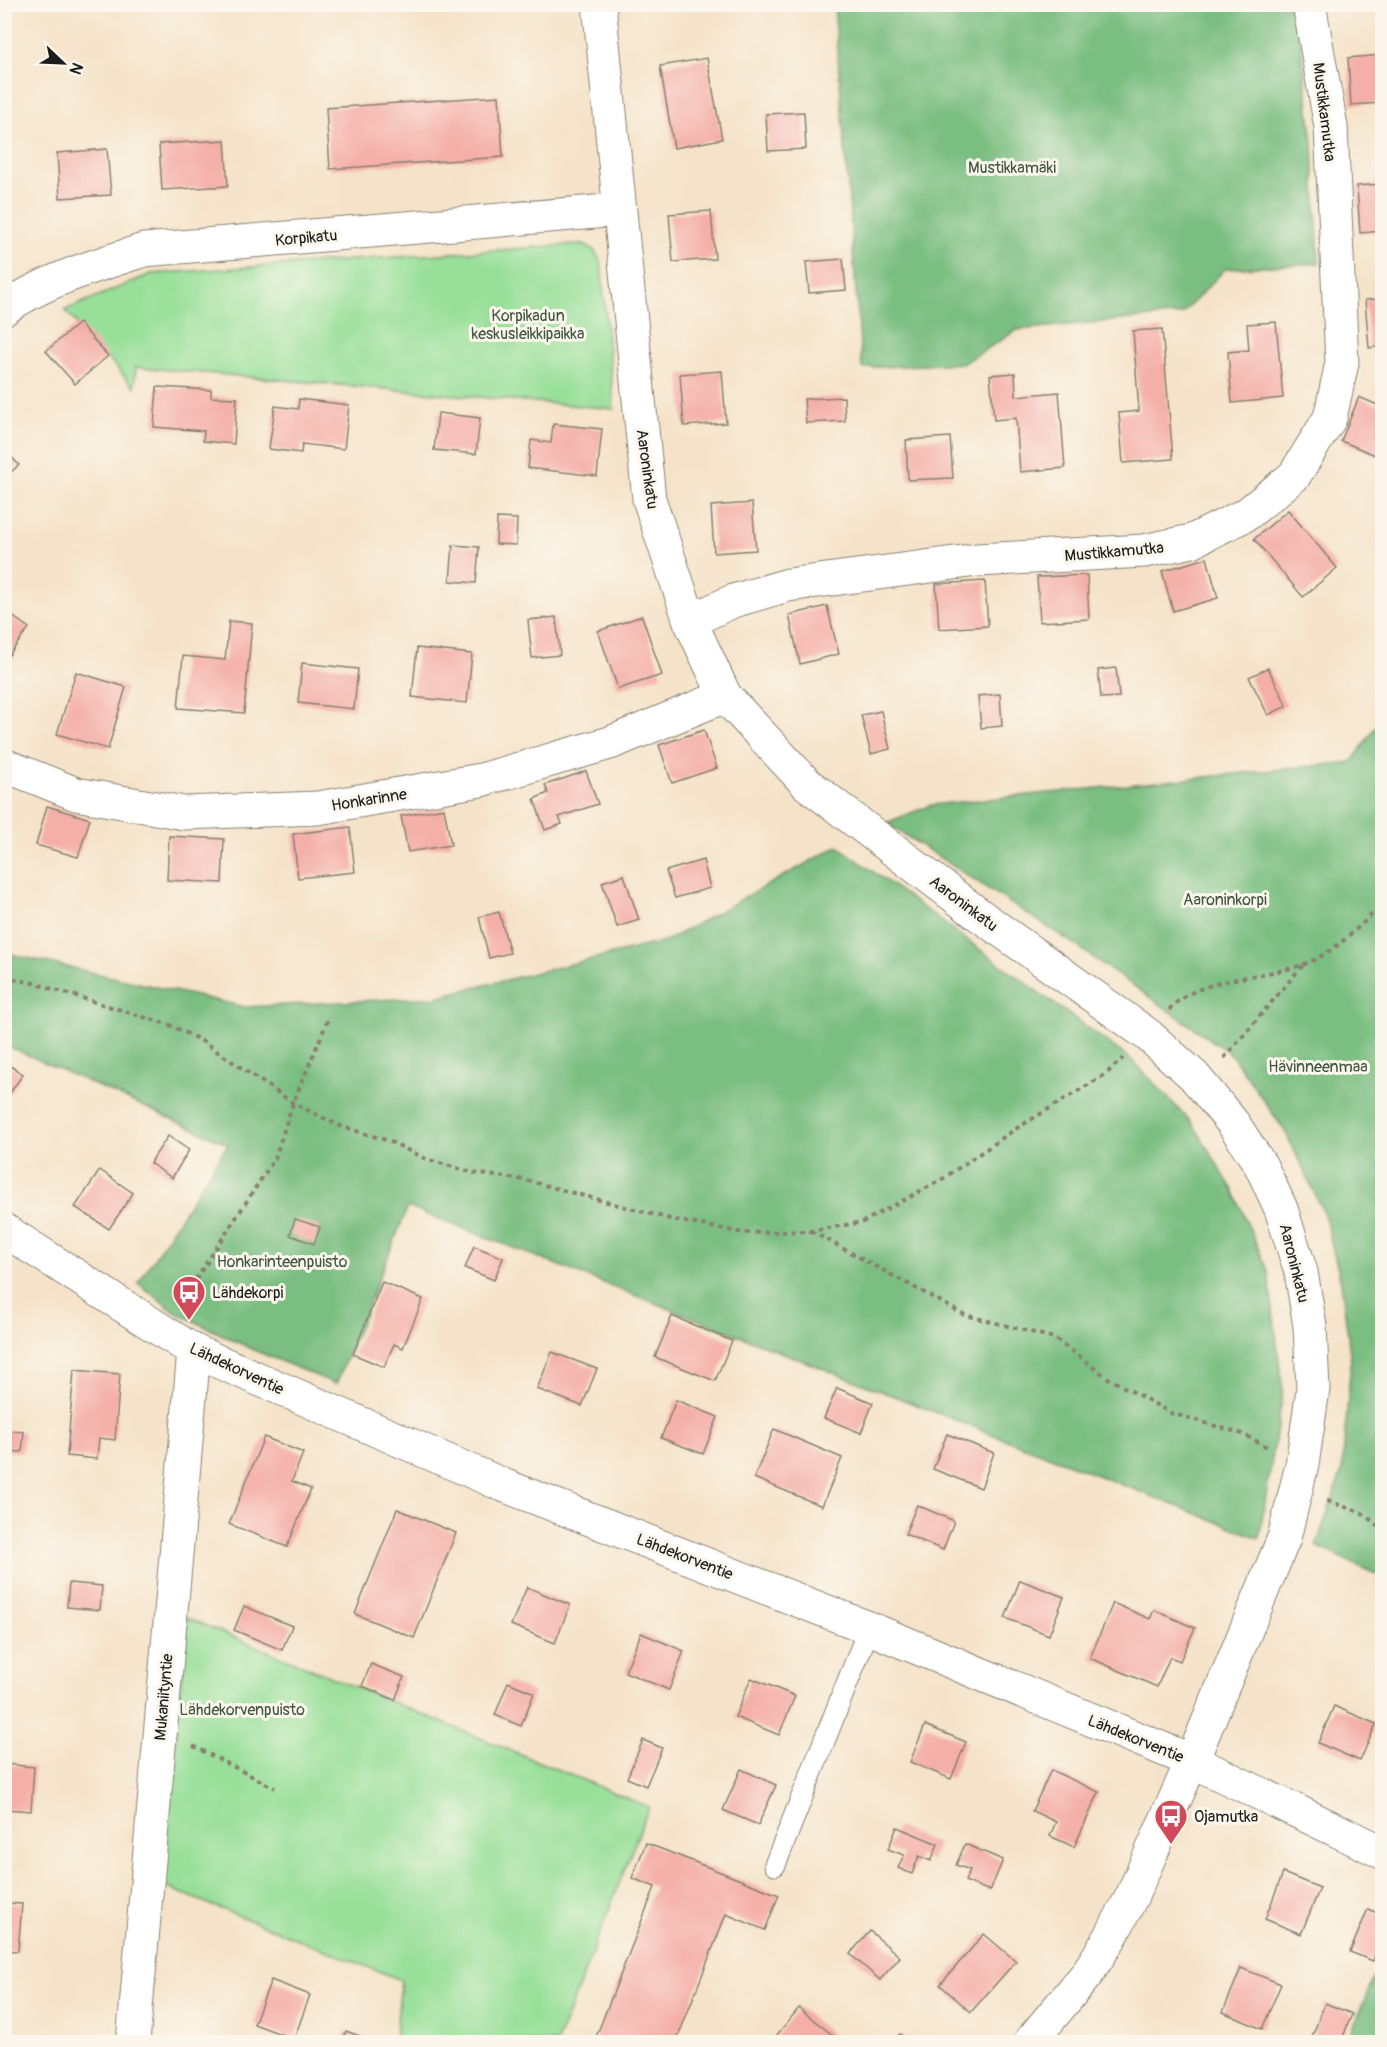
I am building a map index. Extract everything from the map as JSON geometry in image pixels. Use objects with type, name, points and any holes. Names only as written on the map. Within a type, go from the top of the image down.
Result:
[{"type":"street","name":"Aaroninkatu","points":[[599,4],[649,499],[690,621],[725,696],[807,784],[982,917],[1149,1035],[1194,1076],[1233,1123],[1261,1166],[1281,1209],[1301,1272],[1310,1326],[1312,1389],[1302,1465],[1284,1538],[1192,1761]]},
{"type":"street","name":"Mustikkamutka","points":[[690,621],[733,601],[788,585],[976,560],[1144,551],[1192,541],[1246,514],[1294,477],[1330,418],[1342,363],[1331,127],[1309,4]]},
{"type":"street","name":"Korpikatu","points":[[4,309],[19,298],[88,268],[144,250],[619,210]]},
{"type":"street","name":"Honkarinne","points":[[4,765],[76,794],[184,813],[318,808],[481,780],[610,743],[725,696]]},
{"type":"street","name":"Lähdekorventie","points":[[4,1230],[194,1351],[503,1485],[869,1628],[1192,1761],[1383,1852]]},
{"type":"street","name":"Mukaniityntie","points":[[133,2043],[194,1351]]},
{"type":"street","points":[[1030,2043],[1087,1974],[1110,1938],[1132,1896],[1192,1761]]},
{"type":"lane","points":[[776,1865],[869,1628]]},
{"type":"path","points":[[4,978],[30,982],[170,1025],[202,1041],[293,1103],[340,1126],[389,1141],[426,1159],[474,1173],[525,1180],[670,1219],[743,1233],[810,1231],[863,1222],[941,1180],[1106,1074],[1149,1035],[1173,1004],[1198,988],[1303,964],[1336,948],[1383,905]]},
{"type":"path","points":[[1220,1063],[1303,964]]},
{"type":"path","points":[[181,1302],[275,1158],[293,1103],[328,1020]]},
{"type":"path","points":[[810,1231],[965,1315],[1054,1338],[1108,1378],[1171,1413],[1243,1434],[1302,1465]]},
{"type":"path","points":[[1321,1499],[1361,1512],[1383,1529]]},
{"type":"path","points":[[160,1730],[275,1788]]},
{"type":"green space","name":"Mustikkamäki","points":[[834,5],[1294,5],[1313,144],[1319,263],[1225,269],[1182,314],[1017,330],[964,363],[862,368]]},
{"type":"green space","name":"Korpikadun keskusleikkipaikka","points":[[583,244],[594,250],[601,263],[614,409],[136,367],[134,387],[65,310],[151,274]]},
{"type":"green space","name":"Aaroninkorpi","points":[[1382,717],[1382,1577],[1316,1546],[1342,1471],[1351,1361],[1341,1282],[1324,1213],[1285,1131],[1231,1054],[1068,940],[886,823],[931,805],[1352,762]]},
{"type":"green space","name":"Honkarinteenpuisto","points":[[838,846],[1133,1061],[1193,1124],[1234,1192],[1268,1271],[1283,1392],[1259,1538],[408,1207],[336,1384],[256,1351],[175,1312],[138,1283],[228,1144],[5,1045],[5,953],[245,1007],[435,997],[666,941]]},
{"type":"green space","name":"Lähdekorvenpuisto","points":[[187,1618],[649,1807],[557,2042],[395,2042],[401,1980],[161,1885]]},
{"type":"green space","points":[[1382,1958],[1382,2042],[1347,2042]]},
{"type":"building","points":[[1356,4],[1373,4],[1373,6],[1356,7]]},
{"type":"building","points":[[1382,55],[1382,103],[1351,105],[1348,58]]},
{"type":"building","points":[[707,58],[722,139],[674,148],[660,66]]},
{"type":"building","points":[[499,96],[503,157],[330,169],[326,108]]},
{"type":"building","points":[[804,112],[806,149],[768,151],[766,114]]},
{"type":"building","points":[[225,140],[228,186],[162,190],[159,144]]},
{"type":"building","points":[[107,149],[111,195],[60,198],[57,153]]},
{"type":"building","points":[[1382,184],[1382,231],[1360,233],[1357,186]]},
{"type":"building","points":[[711,211],[715,259],[673,262],[669,214]]},
{"type":"building","points":[[843,259],[846,290],[809,293],[806,262]]},
{"type":"building","points":[[1382,299],[1382,346],[1369,348],[1365,300]]},
{"type":"building","points":[[1276,322],[1283,398],[1232,403],[1228,352],[1249,350],[1247,324]]},
{"type":"building","points":[[79,323],[108,356],[75,384],[46,351]]},
{"type":"building","points":[[1162,329],[1173,459],[1123,463],[1119,413],[1139,411],[1133,331]]},
{"type":"building","points":[[722,371],[726,423],[684,426],[680,374]]},
{"type":"building","points":[[1015,373],[1016,396],[1059,392],[1065,468],[1020,472],[1016,418],[994,420],[990,375]]},
{"type":"building","points":[[157,387],[211,390],[211,397],[237,398],[234,444],[203,441],[204,431],[154,427]]},
{"type":"building","points":[[844,397],[845,421],[806,423],[804,399]]},
{"type":"building","points":[[1359,397],[1382,407],[1380,457],[1341,441]]},
{"type":"building","points":[[299,399],[349,405],[344,449],[302,444],[301,453],[269,449],[275,406],[298,409]]},
{"type":"building","points":[[438,413],[480,418],[476,454],[434,450]]},
{"type":"building","points":[[553,424],[602,429],[597,476],[528,468],[531,440],[551,443]]},
{"type":"building","points":[[950,437],[953,478],[908,480],[906,440]]},
{"type":"building","points":[[4,449],[19,465],[4,478]]},
{"type":"building","points":[[752,503],[756,550],[714,553],[711,506]]},
{"type":"building","points":[[1288,510],[1337,568],[1303,597],[1254,539]]},
{"type":"building","points":[[497,518],[517,519],[516,545],[496,544]]},
{"type":"building","points":[[453,545],[479,547],[476,583],[450,581]]},
{"type":"building","points":[[1207,558],[1218,598],[1173,611],[1162,571]]},
{"type":"building","points":[[1087,575],[1089,619],[1040,622],[1037,577]]},
{"type":"building","points":[[985,581],[988,626],[939,629],[936,584]]},
{"type":"building","points":[[827,606],[839,654],[800,664],[789,615]]},
{"type":"building","points":[[8,613],[29,628],[4,662],[4,617]]},
{"type":"building","points":[[642,616],[662,675],[618,689],[598,631]]},
{"type":"building","points":[[556,617],[560,655],[532,658],[528,620]]},
{"type":"building","points":[[229,621],[252,623],[244,713],[178,708],[183,656],[225,660]]},
{"type":"building","points":[[417,648],[472,654],[467,703],[412,697]]},
{"type":"building","points":[[302,663],[358,669],[354,709],[298,703]]},
{"type":"building","points":[[1116,668],[1119,697],[1101,698],[1098,670]]},
{"type":"building","points":[[1268,668],[1287,706],[1268,715],[1249,677]]},
{"type":"building","points":[[76,672],[126,687],[108,749],[57,734]]},
{"type":"building","points":[[1000,694],[1002,726],[981,728],[978,696]]},
{"type":"building","points":[[881,711],[890,749],[871,754],[861,715]]},
{"type":"building","points":[[704,730],[717,768],[672,783],[659,745]]},
{"type":"building","points":[[586,771],[598,804],[559,817],[562,824],[545,830],[534,799],[548,793],[545,785]]},
{"type":"building","points":[[47,806],[90,819],[78,857],[36,845]]},
{"type":"building","points":[[444,808],[451,845],[408,852],[401,816]]},
{"type":"building","points":[[350,827],[355,872],[298,878],[293,834]]},
{"type":"building","points":[[169,836],[224,839],[222,883],[167,880]]},
{"type":"building","points":[[703,860],[710,888],[675,898],[666,871]]},
{"type":"building","points":[[624,875],[639,920],[617,927],[602,882]]},
{"type":"building","points":[[499,912],[510,953],[489,958],[479,917]]},
{"type":"building","points":[[4,1062],[23,1074],[4,1102]]},
{"type":"building","points":[[168,1136],[189,1150],[172,1178],[150,1163]]},
{"type":"building","points":[[100,1170],[133,1193],[109,1229],[75,1207]]},
{"type":"building","points":[[295,1219],[320,1227],[314,1244],[290,1235]]},
{"type":"building","points":[[474,1246],[503,1258],[494,1280],[465,1268]]},
{"type":"building","points":[[382,1282],[423,1299],[403,1348],[394,1344],[384,1367],[353,1354]]},
{"type":"building","points":[[672,1316],[732,1341],[715,1381],[655,1357]]},
{"type":"building","points":[[552,1352],[597,1369],[582,1406],[537,1389]]},
{"type":"building","points":[[74,1370],[120,1374],[115,1440],[99,1438],[97,1459],[67,1456]]},
{"type":"building","points":[[837,1388],[873,1403],[861,1433],[824,1418]]},
{"type":"building","points":[[676,1400],[718,1417],[703,1454],[661,1438]]},
{"type":"building","points":[[774,1429],[842,1458],[822,1506],[754,1478]]},
{"type":"building","points":[[4,1430],[24,1432],[22,1452],[4,1451]]},
{"type":"building","points":[[947,1434],[994,1453],[981,1488],[933,1469]]},
{"type":"building","points":[[264,1437],[303,1453],[292,1481],[311,1489],[287,1547],[229,1524]]},
{"type":"building","points":[[917,1505],[954,1521],[943,1550],[905,1534]]},
{"type":"building","points":[[397,1509],[456,1533],[414,1638],[355,1614]]},
{"type":"building","points":[[1020,1580],[1064,1597],[1049,1635],[1005,1618]]},
{"type":"building","points":[[69,1583],[102,1586],[100,1610],[67,1607]]},
{"type":"building","points":[[527,1587],[570,1605],[555,1643],[511,1625]]},
{"type":"building","points":[[1113,1603],[1150,1619],[1154,1610],[1195,1628],[1180,1661],[1170,1657],[1157,1687],[1090,1658]]},
{"type":"building","points":[[244,1606],[292,1626],[282,1650],[234,1630]]},
{"type":"building","points":[[641,1633],[684,1651],[669,1690],[625,1672]]},
{"type":"building","points":[[371,1664],[404,1677],[395,1700],[362,1686]]},
{"type":"building","points":[[751,1678],[795,1696],[779,1735],[735,1717]]},
{"type":"building","points":[[508,1682],[534,1693],[521,1726],[495,1715]]},
{"type":"building","points":[[1334,1706],[1376,1724],[1360,1761],[1318,1743]]},
{"type":"building","points":[[925,1725],[966,1742],[951,1779],[910,1762]]},
{"type":"building","points":[[643,1740],[662,1748],[646,1786],[627,1778]]},
{"type":"building","points":[[5,1764],[34,1767],[31,1811],[5,1809]]},
{"type":"building","points":[[741,1769],[776,1785],[758,1825],[723,1810]]},
{"type":"building","points":[[1051,1770],[1099,1792],[1074,1847],[1050,1836],[1056,1822],[1032,1811]]},
{"type":"building","points":[[897,1827],[938,1844],[931,1861],[919,1856],[912,1874],[898,1868],[904,1855],[888,1849]]},
{"type":"building","points":[[646,1843],[779,1895],[765,1930],[726,1914],[676,2042],[594,2042],[655,1887],[632,1878]]},
{"type":"building","points":[[965,1844],[1003,1860],[990,1891],[965,1881],[970,1870],[956,1865]]},
{"type":"building","points":[[1283,1873],[1320,1888],[1301,1934],[1265,1919]]},
{"type":"building","points":[[4,1903],[22,1904],[18,1951],[4,1950]]},
{"type":"building","points":[[1368,1909],[1382,1915],[1382,1937],[1373,1961],[1350,1952]]},
{"type":"building","points":[[870,1931],[900,1957],[880,1980],[850,1954]]},
{"type":"building","points":[[984,1934],[1016,1961],[971,2012],[940,1985]]},
{"type":"building","points":[[1241,1968],[1281,1984],[1262,2029],[1223,2012]]},
{"type":"building","points":[[271,1980],[310,1995],[294,2039],[254,2024]]},
{"type":"building","points":[[1325,2003],[1352,2014],[1341,2042],[1310,2042]]},
{"type":"building","points":[[799,2008],[841,2042],[771,2042]]},
{"type":"building","points":[[346,2031],[376,2042],[342,2042]]},
{"type":"building","points":[[900,2034],[910,2042],[893,2042]]},
{"type":"building","points":[[4,2035],[10,2036],[9,2042],[4,2042]]},
{"type":"place","name":"Lähdekorpi","points":[[189,1321]]},
{"type":"place","name":"Ojamutka","points":[[1171,1845]]},
{"type":"park label","name":"Hävinneenmaa","points":[[1318,1066]]}]
